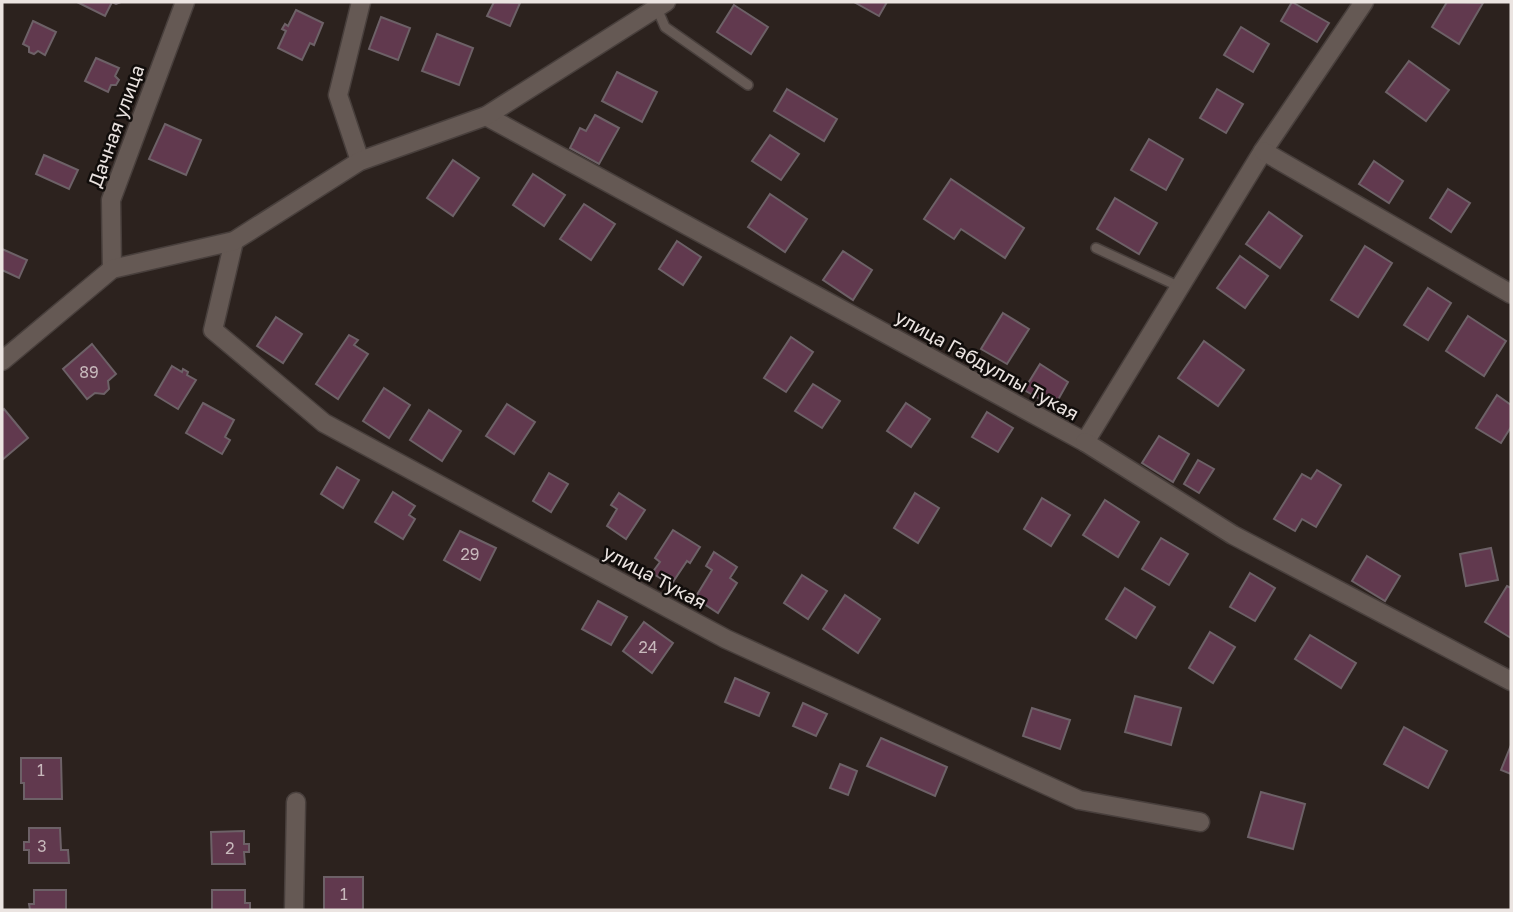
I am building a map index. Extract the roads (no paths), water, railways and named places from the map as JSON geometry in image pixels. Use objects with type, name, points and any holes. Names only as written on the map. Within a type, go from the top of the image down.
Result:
[{"type":"street","name":"Дачная улица","points":[[112,269],[111,200],[185,2]]},
{"type":"street","points":[[360,161],[338,95],[361,2]]},
{"type":"street","name":"улица Габдуллы Тукая","points":[[486,116],[1085,442],[1263,150],[1364,2]]},
{"type":"street","points":[[2,361],[112,269],[234,240],[360,161],[486,116],[659,4]]},
{"type":"street","points":[[1263,150],[1511,294]]},
{"type":"street","name":"улица Тукая","points":[[234,240],[213,330],[324,423],[726,639],[789,668],[1079,800],[1200,822]]},
{"type":"street","points":[[1085,442],[1233,535],[1511,681]]},
{"type":"street","points":[[294,910],[296,802]]},
{"type":"lane","points":[[659,4],[665,27],[748,85]]},
{"type":"lane","points":[[1096,248],[1180,287]]}]
